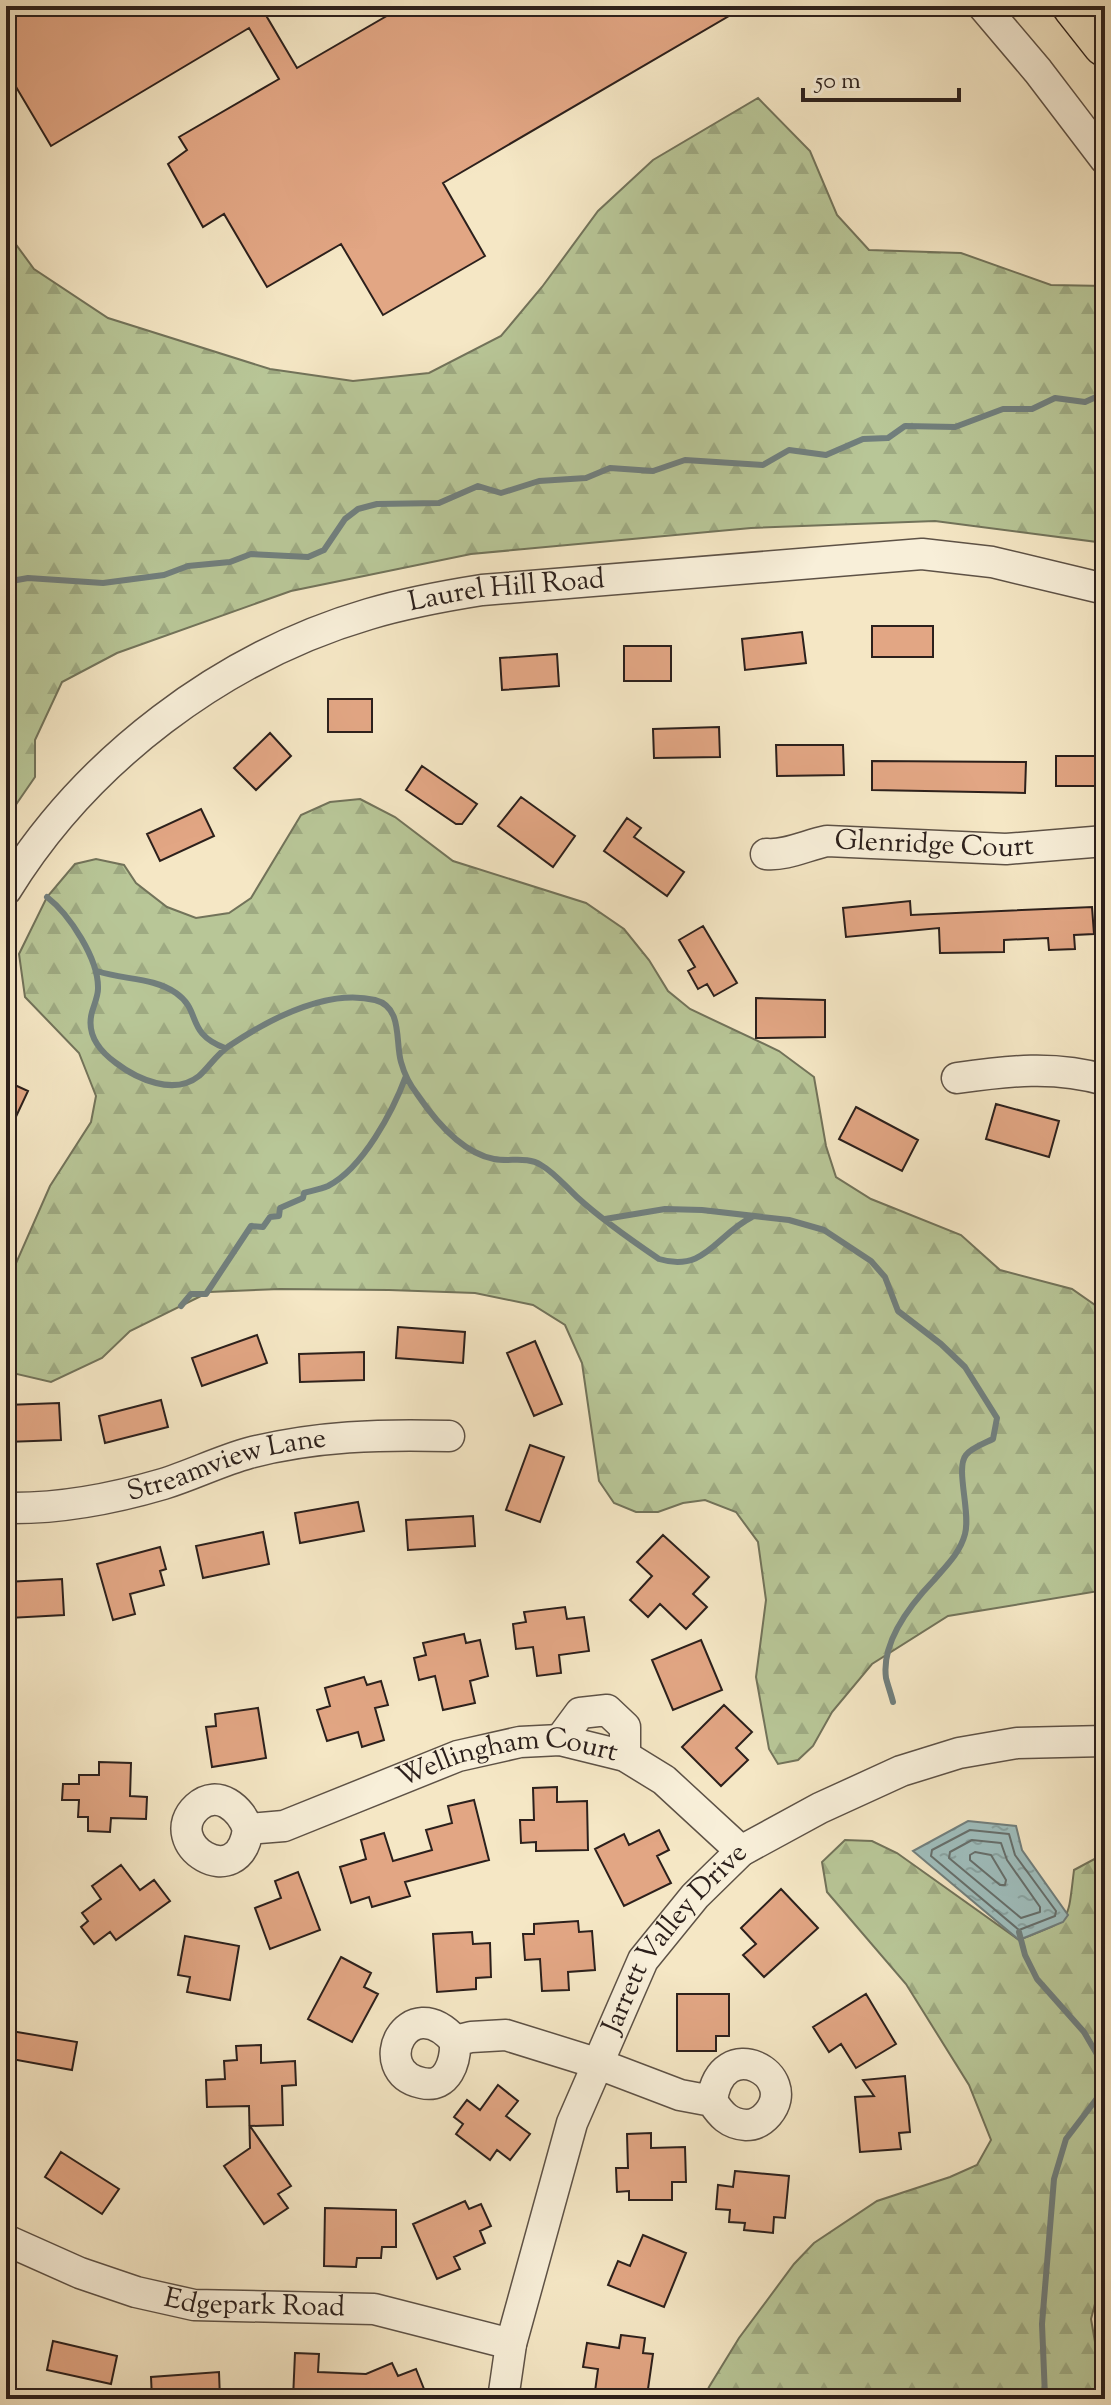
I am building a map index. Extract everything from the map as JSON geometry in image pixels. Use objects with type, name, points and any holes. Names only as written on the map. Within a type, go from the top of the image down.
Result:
[{"type":"highway","points":[[1075,6],[1105,44]]},
{"type":"street","points":[[983,6],[1038,71],[1105,159]]},
{"type":"street","name":"Laurel Hill Road","points":[[6,890],[49,828],[88,785],[167,716],[220,680],[268,654],[368,614],[425,599],[482,590],[913,554],[957,556],[992,562],[1105,589]]},
{"type":"street","name":"Glenridge Court","points":[[766,854],[779,855],[827,841],[1006,849],[1105,841]]},
{"type":"street","points":[[957,1078],[1038,1070],[1063,1071],[1105,1080]]},
{"type":"street","name":"Streamview Lane","points":[[6,1508],[60,1505],[117,1496],[246,1454],[321,1439],[387,1434],[449,1436]]},
{"type":"street","name":"Wellingham Court","points":[[248,1829],[284,1826],[458,1756],[520,1742],[560,1740],[625,1756],[664,1780],[741,1851]]},
{"type":"street","name":"Jarrett Valley Drive","points":[[503,2399],[511,2344],[572,2123],[643,1960],[695,1896],[741,1851],[820,1808],[901,1771],[959,1753],[1017,1743],[1105,1741]]},
{"type":"street","points":[[455,2041],[506,2035],[596,2063],[680,2095],[712,2101]]},
{"type":"street","name":"Edgepark Road","points":[[6,2240],[80,2273],[136,2292],[194,2305],[374,2309],[511,2344]]},
{"type":"green space","points":[[758,98],[810,151],[837,215],[869,250],[961,253],[1051,285],[1105,286],[1105,543],[935,521],[751,528],[471,554],[291,591],[117,653],[62,682],[35,740],[35,777],[6,819],[6,231],[34,269],[108,318],[270,369],[353,381],[429,373],[501,336],[598,211],[653,160]]},
{"type":"green space","points":[[360,799],[395,817],[453,861],[586,903],[624,929],[649,960],[668,991],[690,1009],[779,1051],[814,1077],[826,1146],[836,1177],[871,1199],[961,1235],[1000,1270],[1072,1289],[1105,1312],[1105,1590],[948,1616],[872,1664],[832,1712],[813,1746],[798,1760],[778,1764],[769,1749],[756,1677],[766,1600],[758,1542],[736,1512],[705,1500],[683,1503],[658,1512],[636,1512],[614,1503],[599,1481],[582,1363],[565,1325],[533,1305],[475,1293],[280,1289],[209,1292],[130,1331],[102,1358],[51,1382],[8,1372],[6,1286],[50,1186],[91,1122],[96,1096],[79,1053],[25,997],[19,954],[47,897],[75,864],[96,859],[124,865],[136,883],[167,907],[196,918],[229,913],[251,898],[301,815],[330,802]]},
{"type":"green space","points":[[845,1840],[872,1841],[897,1853],[1019,1940],[1064,1918],[1070,1902],[1074,1870],[1105,1856],[1105,2266],[1091,2319],[1105,2399],[704,2399],[739,2338],[794,2264],[814,2243],[877,2201],[977,2165],[991,2140],[969,2085],[906,1984],[827,1892],[822,1862]]},
{"type":"water","points":[[968,1821],[1016,1826],[1022,1850],[1068,1915],[1063,1922],[1019,1940],[913,1851]]},
{"type":"building","points":[[6,6],[286,6],[267,17],[297,68],[404,6],[746,6],[443,183],[485,256],[383,315],[341,244],[267,287],[224,214],[203,227],[168,164],[187,150],[179,137],[279,79],[249,28],[51,146],[6,70]]},
{"type":"building","points":[[872,626],[933,626],[933,657],[872,657]]},
{"type":"building","points":[[802,632],[806,663],[745,670],[742,639]]},
{"type":"building","points":[[624,646],[671,646],[671,681],[624,681]]},
{"type":"building","points":[[557,654],[559,686],[502,690],[500,658]]},
{"type":"building","points":[[328,699],[372,699],[372,732],[328,732]]},
{"type":"building","points":[[719,727],[720,757],[654,758],[653,729]]},
{"type":"building","points":[[270,733],[291,756],[256,790],[234,768]]},
{"type":"building","points":[[776,745],[843,745],[844,775],[777,776]]},
{"type":"building","points":[[1056,756],[1105,756],[1105,786],[1056,786]]},
{"type":"building","points":[[872,761],[1026,762],[1025,793],[872,790]]},
{"type":"building","points":[[422,766],[477,804],[462,824],[456,824],[406,790]]},
{"type":"building","points":[[521,797],[575,836],[553,867],[498,826]]},
{"type":"building","points":[[201,809],[214,836],[160,861],[147,834]]},
{"type":"building","points":[[627,818],[641,828],[634,837],[684,872],[667,896],[604,851]]},
{"type":"building","points":[[910,901],[911,915],[1092,907],[1094,934],[1074,935],[1075,949],[1049,950],[1048,938],[1004,940],[1004,952],[940,953],[939,928],[846,937],[843,908]]},
{"type":"building","points":[[703,926],[737,983],[714,996],[707,984],[698,989],[688,971],[695,967],[679,940]]},
{"type":"building","points":[[756,998],[825,1000],[825,1037],[756,1038]]},
{"type":"building","points":[[6,1081],[28,1091],[6,1138]]},
{"type":"building","points":[[996,1104],[1059,1121],[1049,1157],[986,1139]]},
{"type":"building","points":[[856,1107],[918,1140],[902,1171],[839,1139]]},
{"type":"building","points":[[398,1327],[465,1332],[463,1363],[396,1358]]},
{"type":"building","points":[[257,1335],[267,1363],[202,1386],[192,1358]]},
{"type":"building","points":[[535,1341],[562,1404],[534,1416],[507,1353]]},
{"type":"building","points":[[364,1352],[364,1380],[300,1382],[299,1354]]},
{"type":"building","points":[[161,1400],[168,1427],[105,1443],[99,1416]]},
{"type":"building","points":[[59,1403],[61,1440],[6,1442],[6,1405]]},
{"type":"building","points":[[530,1445],[564,1457],[540,1522],[506,1510]]},
{"type":"building","points":[[358,1502],[364,1531],[300,1543],[295,1513]]},
{"type":"building","points":[[473,1516],[475,1546],[408,1550],[406,1520]]},
{"type":"building","points":[[263,1532],[269,1564],[203,1578],[196,1546]]},
{"type":"building","points":[[663,1535],[709,1577],[693,1594],[707,1607],[686,1629],[660,1604],[648,1617],[630,1600],[652,1576],[637,1562]]},
{"type":"building","points":[[160,1547],[166,1569],[160,1571],[164,1585],[130,1594],[135,1614],[113,1620],[97,1564]]},
{"type":"building","points":[[62,1579],[64,1615],[9,1618],[6,1582]]},
{"type":"building","points":[[565,1607],[567,1619],[584,1617],[589,1651],[559,1655],[561,1673],[537,1676],[533,1647],[516,1649],[513,1624],[526,1622],[524,1612]]},
{"type":"building","points":[[464,1634],[466,1643],[480,1640],[488,1676],[470,1681],[475,1703],[443,1710],[435,1676],[419,1680],[414,1658],[426,1655],[423,1643]]},
{"type":"building","points":[[701,1640],[722,1690],[673,1710],[652,1660]]},
{"type":"building","points":[[364,1677],[367,1685],[381,1681],[388,1705],[375,1708],[384,1740],[362,1747],[358,1732],[327,1741],[317,1710],[330,1706],[325,1688]]},
{"type":"building","points":[[724,1705],[752,1732],[736,1748],[748,1760],[721,1786],[682,1747]]},
{"type":"building","points":[[258,1708],[266,1758],[212,1767],[206,1727],[216,1726],[215,1714]]},
{"type":"building","points":[[99,1762],[131,1763],[130,1796],[147,1797],[146,1819],[111,1818],[110,1832],[88,1831],[88,1817],[78,1817],[79,1800],[62,1800],[63,1784],[79,1784],[79,1775],[99,1775]]},
{"type":"building","points":[[557,1787],[557,1802],[587,1801],[588,1850],[536,1851],[536,1842],[521,1843],[520,1820],[534,1820],[533,1788]]},
{"type":"building","points":[[474,1800],[489,1860],[405,1882],[410,1896],[372,1907],[369,1897],[351,1903],[340,1867],[366,1859],[361,1840],[384,1833],[393,1861],[432,1850],[426,1830],[452,1823],[448,1806]]},
{"type":"building","points":[[659,1830],[669,1850],[657,1856],[671,1883],[624,1906],[595,1849],[624,1834],[629,1845]]},
{"type":"building","points":[[121,1865],[140,1890],[154,1880],[170,1901],[116,1940],[110,1932],[94,1944],[81,1927],[88,1921],[82,1913],[101,1899],[92,1886]]},
{"type":"building","points":[[298,1872],[320,1930],[270,1949],[255,1908],[281,1898],[275,1881]]},
{"type":"building","points":[[781,1889],[818,1928],[764,1977],[743,1955],[756,1944],[741,1928]]},
{"type":"building","points":[[578,1921],[579,1932],[592,1931],[595,1970],[568,1972],[569,1990],[542,1991],[540,1959],[525,1960],[523,1934],[534,1934],[534,1924]]},
{"type":"building","points":[[472,1932],[473,1944],[490,1943],[491,1977],[476,1978],[476,1989],[437,1992],[433,1934]]},
{"type":"building","points":[[185,1936],[239,1946],[230,2000],[187,1992],[190,1977],[178,1975]]},
{"type":"building","points":[[341,1957],[371,1973],[364,1987],[378,1994],[352,2042],[308,2019]]},
{"type":"building","points":[[677,1994],[729,1994],[729,2036],[716,2036],[716,2051],[677,2051]]},
{"type":"building","points":[[866,1994],[896,2044],[856,2068],[841,2044],[829,2052],[813,2027]]},
{"type":"building","points":[[11,2031],[77,2042],[72,2070],[6,2058]]},
{"type":"building","points":[[261,2045],[261,2063],[295,2061],[296,2085],[282,2086],[283,2125],[250,2126],[291,2186],[278,2194],[288,2208],[264,2224],[224,2166],[250,2148],[249,2106],[207,2107],[206,2080],[225,2079],[224,2061],[237,2060],[236,2046]]},
{"type":"building","points":[[905,2076],[910,2132],[899,2133],[901,2149],[860,2152],[855,2097],[874,2096],[863,2080]]},
{"type":"building","points":[[498,2085],[518,2101],[506,2116],[530,2134],[510,2160],[497,2150],[490,2160],[456,2134],[463,2124],[454,2117],[467,2100],[480,2110]]},
{"type":"building","points":[[651,2133],[651,2148],[685,2147],[686,2182],[672,2182],[672,2200],[629,2200],[629,2191],[617,2192],[616,2168],[628,2168],[627,2134]]},
{"type":"building","points":[[61,2152],[119,2189],[102,2214],[45,2177]]},
{"type":"building","points":[[735,2171],[789,2176],[785,2218],[774,2217],[773,2233],[744,2230],[745,2223],[729,2222],[730,2210],[716,2209],[718,2185],[733,2187]]},
{"type":"building","points":[[465,2201],[469,2209],[481,2204],[491,2226],[480,2231],[485,2243],[454,2257],[460,2269],[437,2279],[413,2224]]},
{"type":"building","points":[[325,2208],[396,2210],[396,2247],[382,2247],[381,2258],[357,2258],[356,2267],[324,2266]]},
{"type":"building","points":[[643,2235],[686,2253],[664,2307],[608,2285],[618,2261],[630,2266]]},
{"type":"building","points":[[621,2335],[645,2338],[643,2353],[653,2354],[647,2396],[629,2393],[628,2399],[594,2399],[598,2369],[583,2367],[587,2343],[619,2348]]},
{"type":"building","points":[[53,2341],[117,2356],[111,2384],[47,2370]]},
{"type":"building","points":[[295,2353],[319,2354],[318,2372],[366,2374],[392,2363],[398,2376],[416,2369],[428,2399],[293,2399]]},
{"type":"building","points":[[219,2372],[220,2399],[152,2399],[151,2377]]},
{"type":"waterway","points":[[6,582],[28,578],[103,583],[164,575],[188,566],[230,562],[251,554],[308,557],[324,550],[345,519],[358,509],[377,504],[439,503],[478,486],[501,493],[539,481],[586,478],[610,468],[653,471],[685,460],[763,465],[789,450],[826,455],[863,439],[888,438],[905,426],[955,427],[1003,409],[1032,409],[1055,398],[1085,402],[1105,393]]},
{"type":"waterway","points":[[47,897],[73,926],[94,964],[98,989],[91,1027],[95,1041],[104,1053],[134,1075],[167,1085],[189,1082],[229,1046],[279,1017],[337,998],[375,1000],[384,1004],[394,1017],[401,1062],[410,1083],[450,1134],[482,1156],[541,1165],[596,1214],[659,1259],[675,1262],[699,1257],[752,1217]]},
{"type":"waterway","points":[[97,971],[148,981],[176,993],[189,1007],[204,1036],[225,1048]]},
{"type":"waterway","points":[[181,1306],[191,1294],[206,1294],[251,1226],[263,1227],[270,1217],[279,1216],[280,1208],[303,1198],[304,1193],[328,1186],[353,1166],[385,1121],[406,1076]]},
{"type":"waterway","points":[[605,1219],[665,1209],[702,1210],[789,1220],[824,1230],[871,1261],[885,1277],[898,1311],[965,1367],[997,1418],[993,1439],[971,1450],[963,1461],[966,1525],[960,1547],[907,1612],[888,1650],[886,1678],[893,1702]]},
{"type":"waterway","points":[[1019,1932],[1025,1955],[1037,1979],[1084,2032],[1098,2056],[1102,2076],[1098,2097],[1066,2139],[1054,2179],[1042,2324],[1045,2396],[1040,2399]]}]
